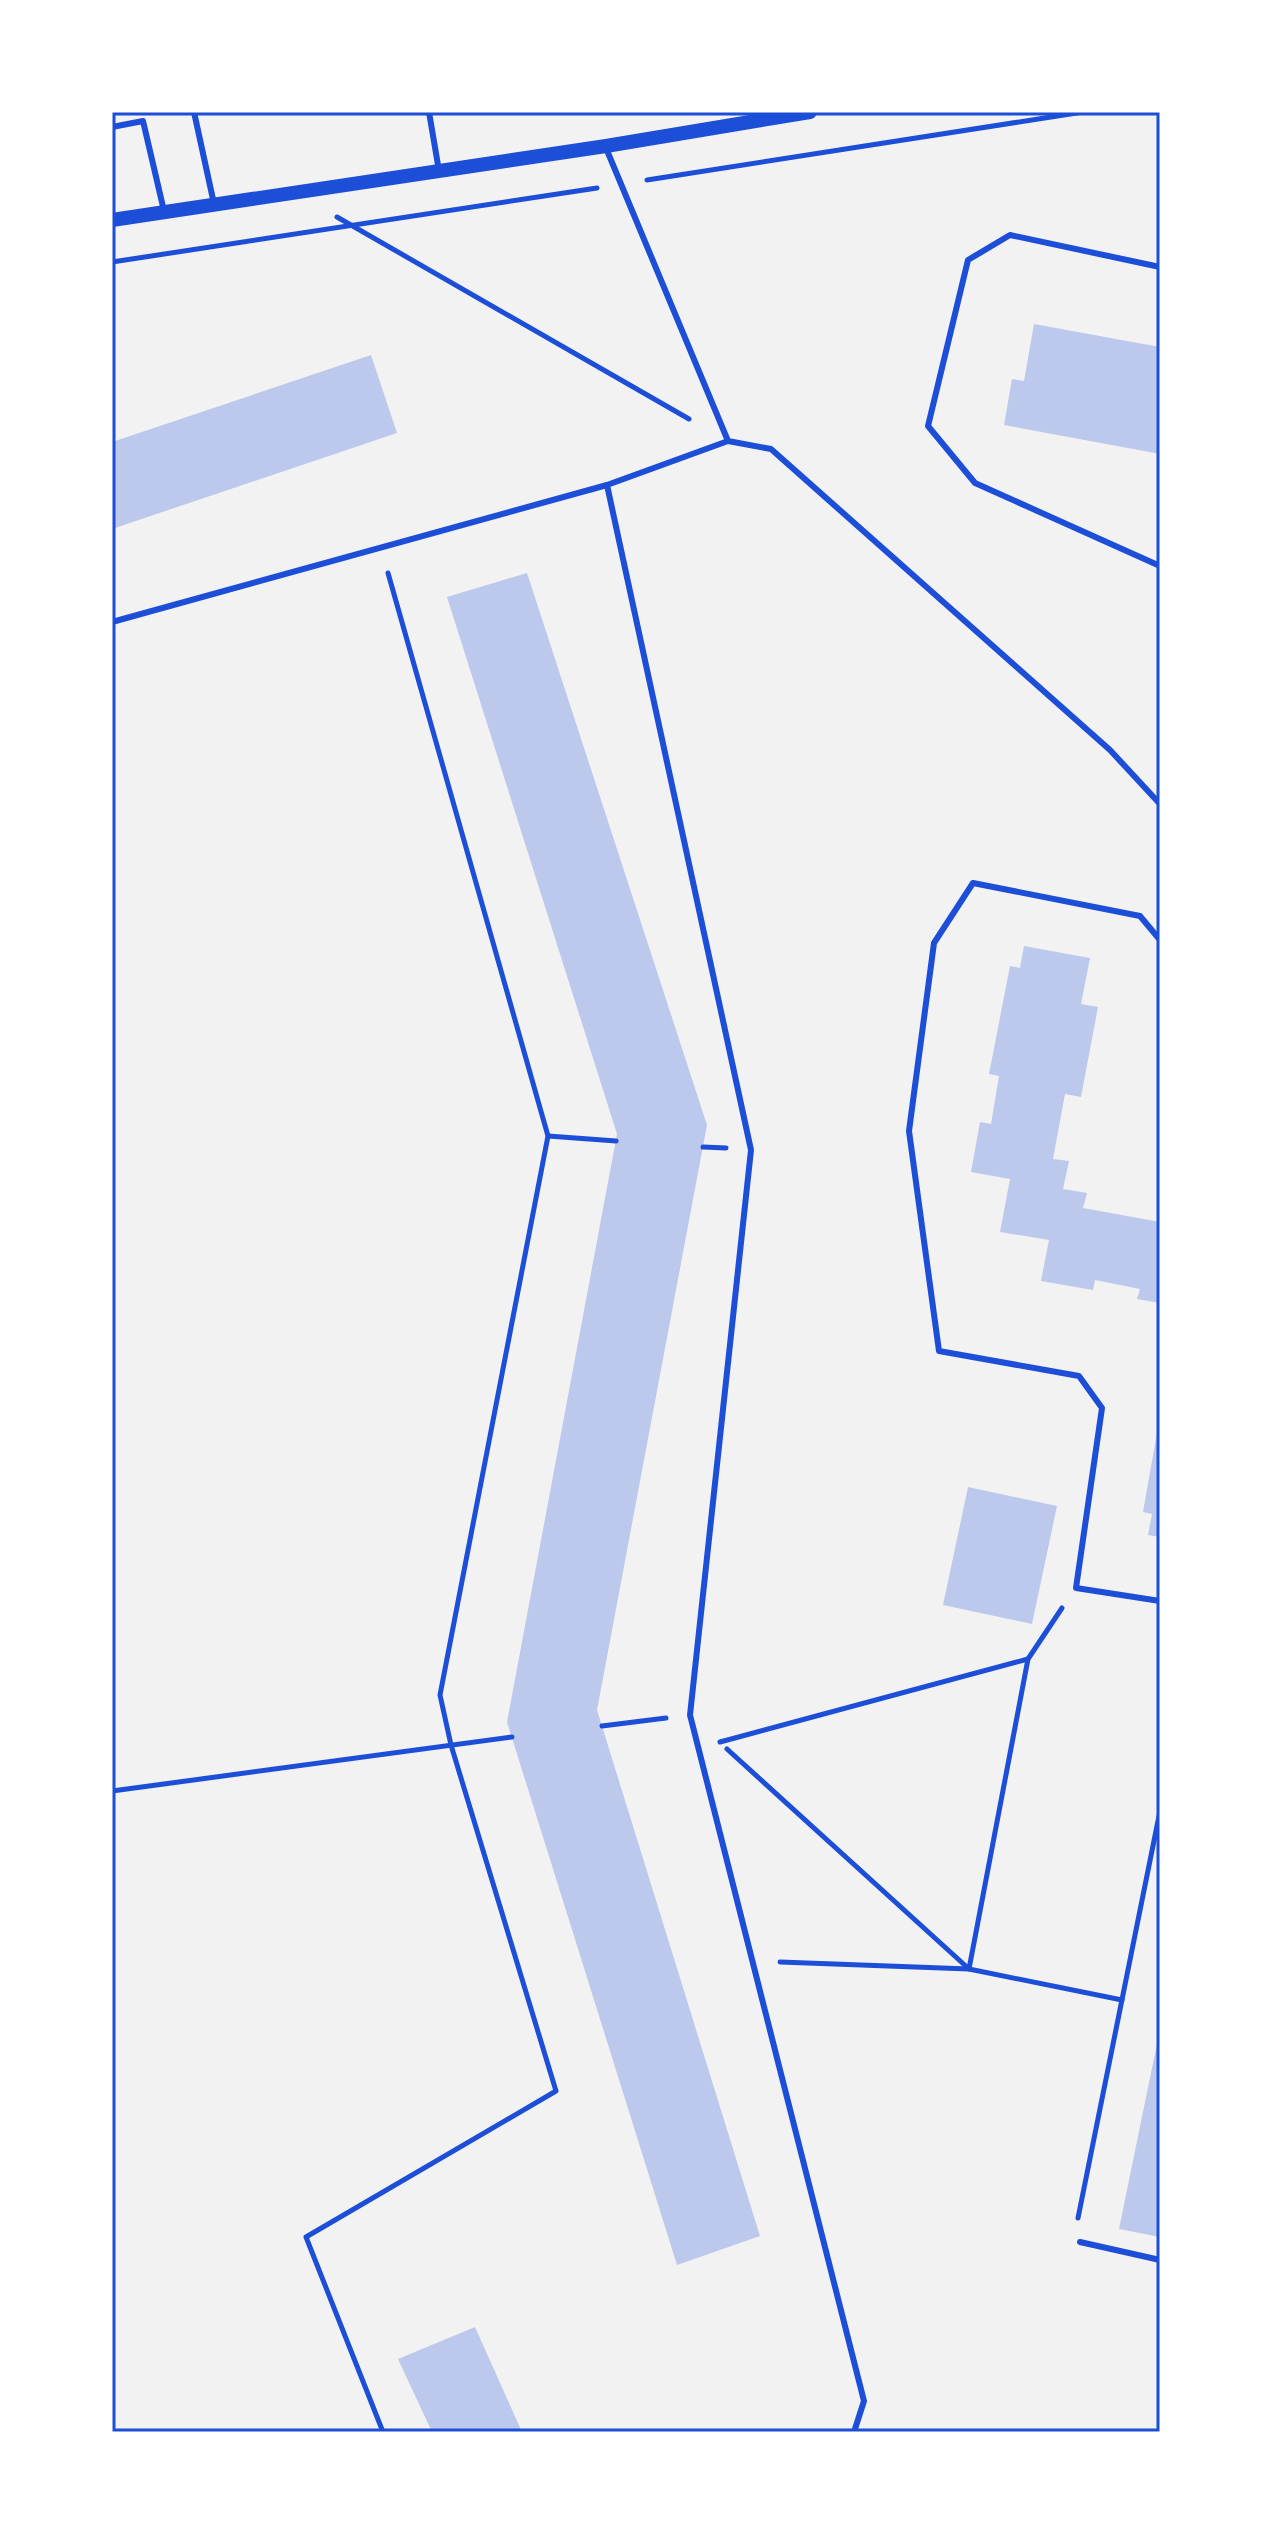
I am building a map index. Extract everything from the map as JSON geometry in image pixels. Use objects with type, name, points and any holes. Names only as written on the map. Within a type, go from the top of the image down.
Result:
[{"type":"street","points":[[112,220],[606,146],[810,112]]},
{"type":"lane","points":[[194,112],[214,204]]},
{"type":"lane","points":[[429,112],[439,171]]},
{"type":"lane","points":[[112,127],[143,121],[164,212]]},
{"type":"lane","points":[[606,146],[728,441]]},
{"type":"lane","points":[[1160,267],[1010,235],[968,260],[928,426],[975,483],[1160,566]]},
{"type":"lane","points":[[112,622],[607,485],[728,441],[771,449],[1110,750],[1160,804]]},
{"type":"lane","points":[[607,485],[751,1150],[690,1715],[864,2401],[854,2432]]},
{"type":"lane","points":[[1160,940],[1140,916],[973,883],[934,943],[909,1131],[939,1351],[1079,1376],[1102,1408],[1076,1588],[1160,1601]]},
{"type":"lane","points":[[1080,2242],[1160,2260]]},
{"type":"path","points":[[295,192],[728,441]]},
{"type":"path","points":[[381,548],[548,1136],[440,1695],[451,1745],[556,2091],[306,2237],[383,2432]]},
{"type":"path","points":[[548,1136],[616,1141]]},
{"type":"path","points":[[969,1969],[1028,1659],[1076,1588]]},
{"type":"path","points":[[720,1742],[1028,1659]]},
{"type":"path","points":[[602,1726],[690,1715],[969,1969]]},
{"type":"path","points":[[112,1791],[512,1737]]},
{"type":"path","points":[[1080,2242],[1076,2226],[1160,1811]]},
{"type":"path","points":[[753,1961],[969,1969],[1122,2000]]},
{"type":"building","points":[[1034,324],[1160,347],[1160,454],[1004,425],[1012,379],[1024,381]]},
{"type":"building","points":[[371,355],[397,433],[112,529],[112,442]]},
{"type":"building","points":[[527,573],[707,1125],[597,1710],[760,2236],[677,2265],[507,1722],[617,1134],[447,597]]},
{"type":"building","points":[[1024,946],[1090,958],[1081,1004],[1098,1007],[1081,1097],[1065,1094],[1053,1159],[1069,1161],[1063,1189],[1087,1193],[1083,1208],[1160,1222],[1160,1303],[1137,1299],[1140,1289],[1095,1280],[1093,1290],[1041,1281],[1049,1240],[1000,1232],[1010,1179],[971,1172],[980,1122],[991,1124],[999,1076],[989,1074],[1010,966],[1020,968]]},
{"type":"building","points":[[1158,1427],[1160,1537],[1148,1535],[1152,1514],[1143,1512]]},
{"type":"building","points":[[968,1487],[1057,1506],[1032,1624],[943,1605]]},
{"type":"building","points":[[1160,2034],[1160,2237],[1119,2229]]},
{"type":"building","points":[[475,2327],[522,2432],[432,2432],[398,2359]]}]
